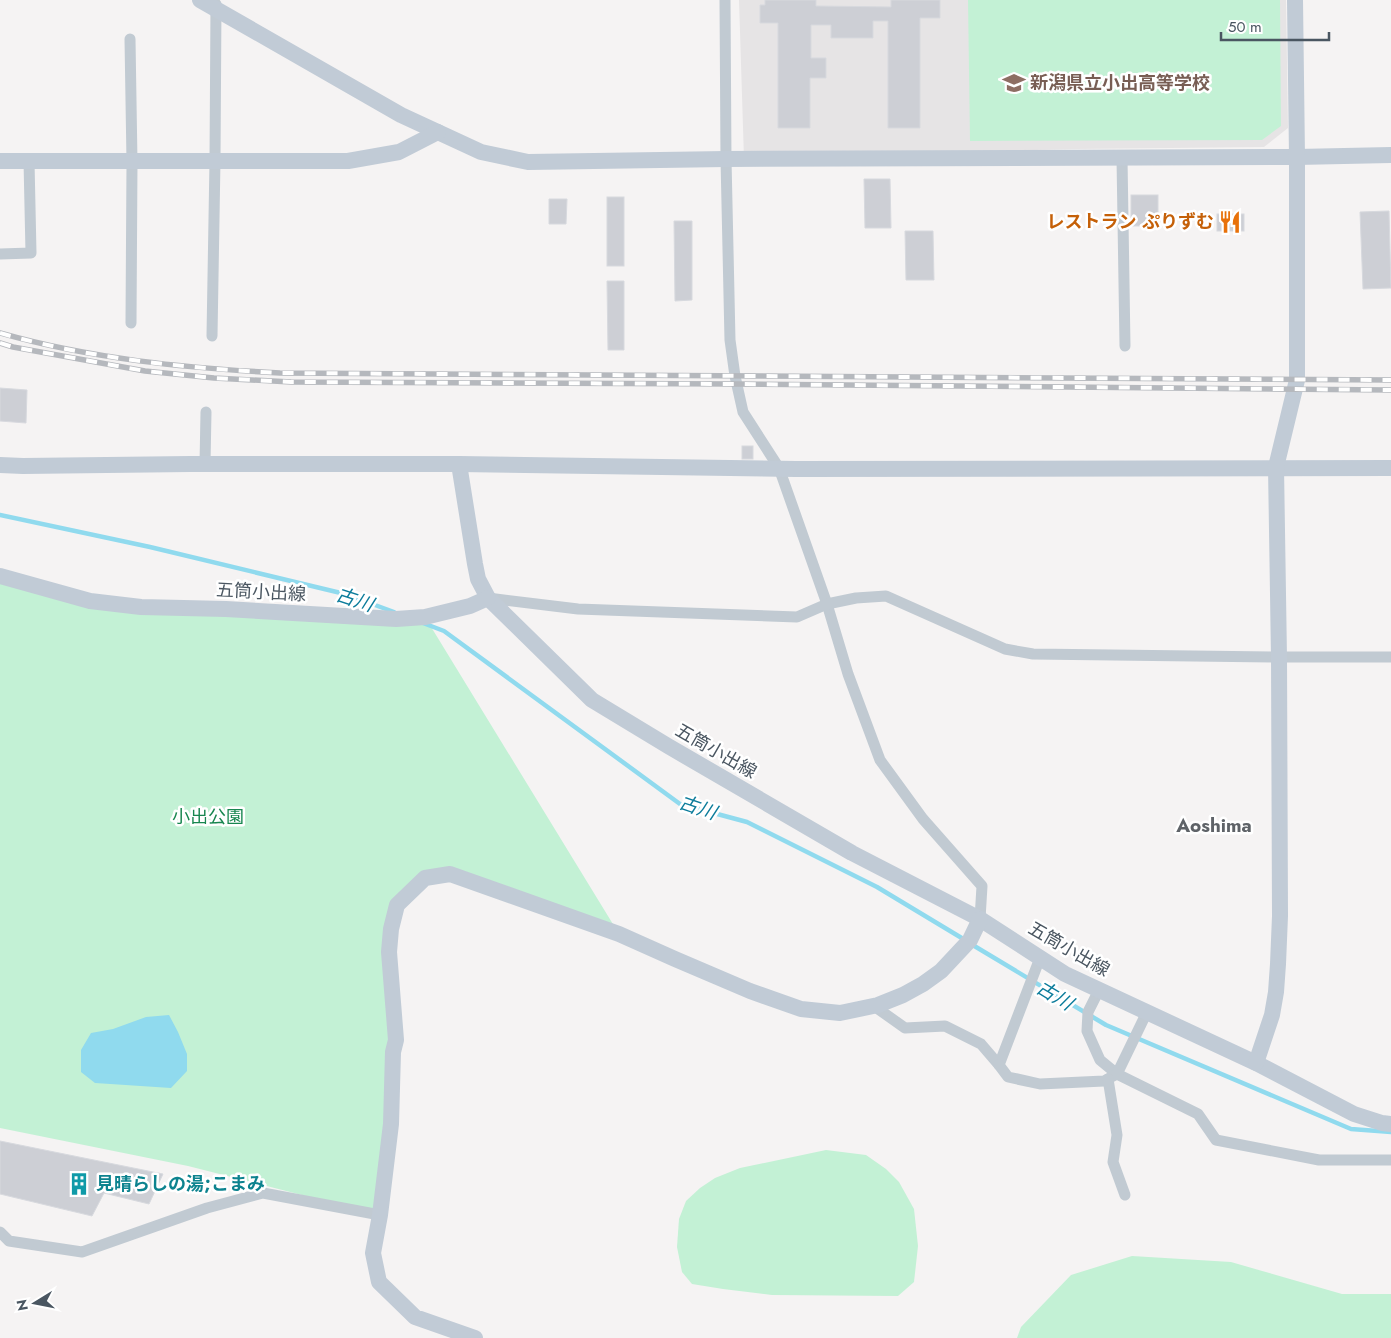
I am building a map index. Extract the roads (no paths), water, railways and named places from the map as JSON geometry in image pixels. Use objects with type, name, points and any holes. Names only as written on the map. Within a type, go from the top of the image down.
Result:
[{"type":"street","points":[[200,0],[216,4],[401,115],[480,152],[528,162],[1391,155]]},
{"type":"street","points":[[475,1338],[415,1318],[379,1282],[373,1253],[380,1215],[391,1124],[393,1052],[396,1040],[389,952],[391,929],[397,905],[425,878],[450,874],[619,934],[750,990],[801,1009],[840,1013],[874,1006],[903,995],[941,971],[970,940],[980,919],[982,886],[923,819],[880,760],[848,674],[827,604],[779,468],[743,412],[730,340],[725,0]]},
{"type":"street","points":[[1256,1063],[1272,1015],[1276,992],[1280,916],[1276,467],[1297,380],[1295,0]]},
{"type":"street","points":[[212,336],[216,4]]},
{"type":"street","points":[[130,39],[132,162],[131,323]]},
{"type":"street","points":[[0,161],[348,161],[399,152],[438,132]]},
{"type":"street","points":[[1122,158],[1125,346]]},
{"type":"street","points":[[0,254],[31,253],[29,161]]},
{"type":"street","points":[[205,464],[206,412]]},
{"type":"street","points":[[0,464],[23,466],[459,464],[796,469],[1391,468]]},
{"type":"street","points":[[459,464],[478,579],[488,598],[578,609],[797,617],[827,604],[856,598],[886,596],[1005,648],[1033,654],[1391,657]]},
{"type":"street","name":"五筒小出線","points":[[0,576],[90,601],[141,607],[226,609],[396,619],[425,617],[470,606],[488,598],[592,700],[668,746],[852,853],[980,919],[1065,974],[1256,1063],[1354,1114],[1391,1124]]},
{"type":"street","points":[[998,1065],[1040,958]]},
{"type":"street","points":[[1099,990],[1088,1012],[1087,1032],[1100,1060],[1112,1077],[1116,1135],[1113,1162],[1126,1195]]},
{"type":"street","points":[[874,1006],[905,1028],[945,1026],[981,1044],[1008,1077],[1040,1084],[1104,1081],[1112,1077],[1147,1012]]},
{"type":"street","points":[[1112,1077],[1198,1114],[1216,1140],[1319,1160],[1391,1160]]},
{"type":"street","points":[[0,1232],[9,1241],[82,1252],[207,1208],[263,1194],[380,1215]]},
{"type":"water","points":[[169,1015],[187,1054],[187,1071],[171,1088],[95,1083],[81,1072],[81,1050],[91,1033],[113,1029],[146,1017]]},
{"type":"waterway","name":"古川","points":[[0,515],[150,547],[345,594],[394,612]]},
{"type":"waterway","name":"古川","points":[[423,623],[444,631],[680,804],[747,822],[877,887],[965,940]]},
{"type":"waterway","name":"古川","points":[[971,944],[1106,1025],[1351,1129],[1391,1132]]},
{"type":"railway","points":[[0,333],[69,350],[104,356],[174,365],[280,373],[1391,380]]},
{"type":"railway","points":[[0,343],[145,371],[214,378],[291,382],[1391,390]]},
{"type":"place","name":"新潟県立小出高等学校","points":[[1014,83]]},
{"type":"place","name":"レストラン ぷりずむ","points":[[1230,222]]},
{"type":"place","name":"見晴らしの湯;こまみ","points":[[79,1184]]},
{"type":"district","name":"Aoshima","points":[[1214,825]]},
{"type":"park label","name":"小出公園","points":[[208,817]]}]
